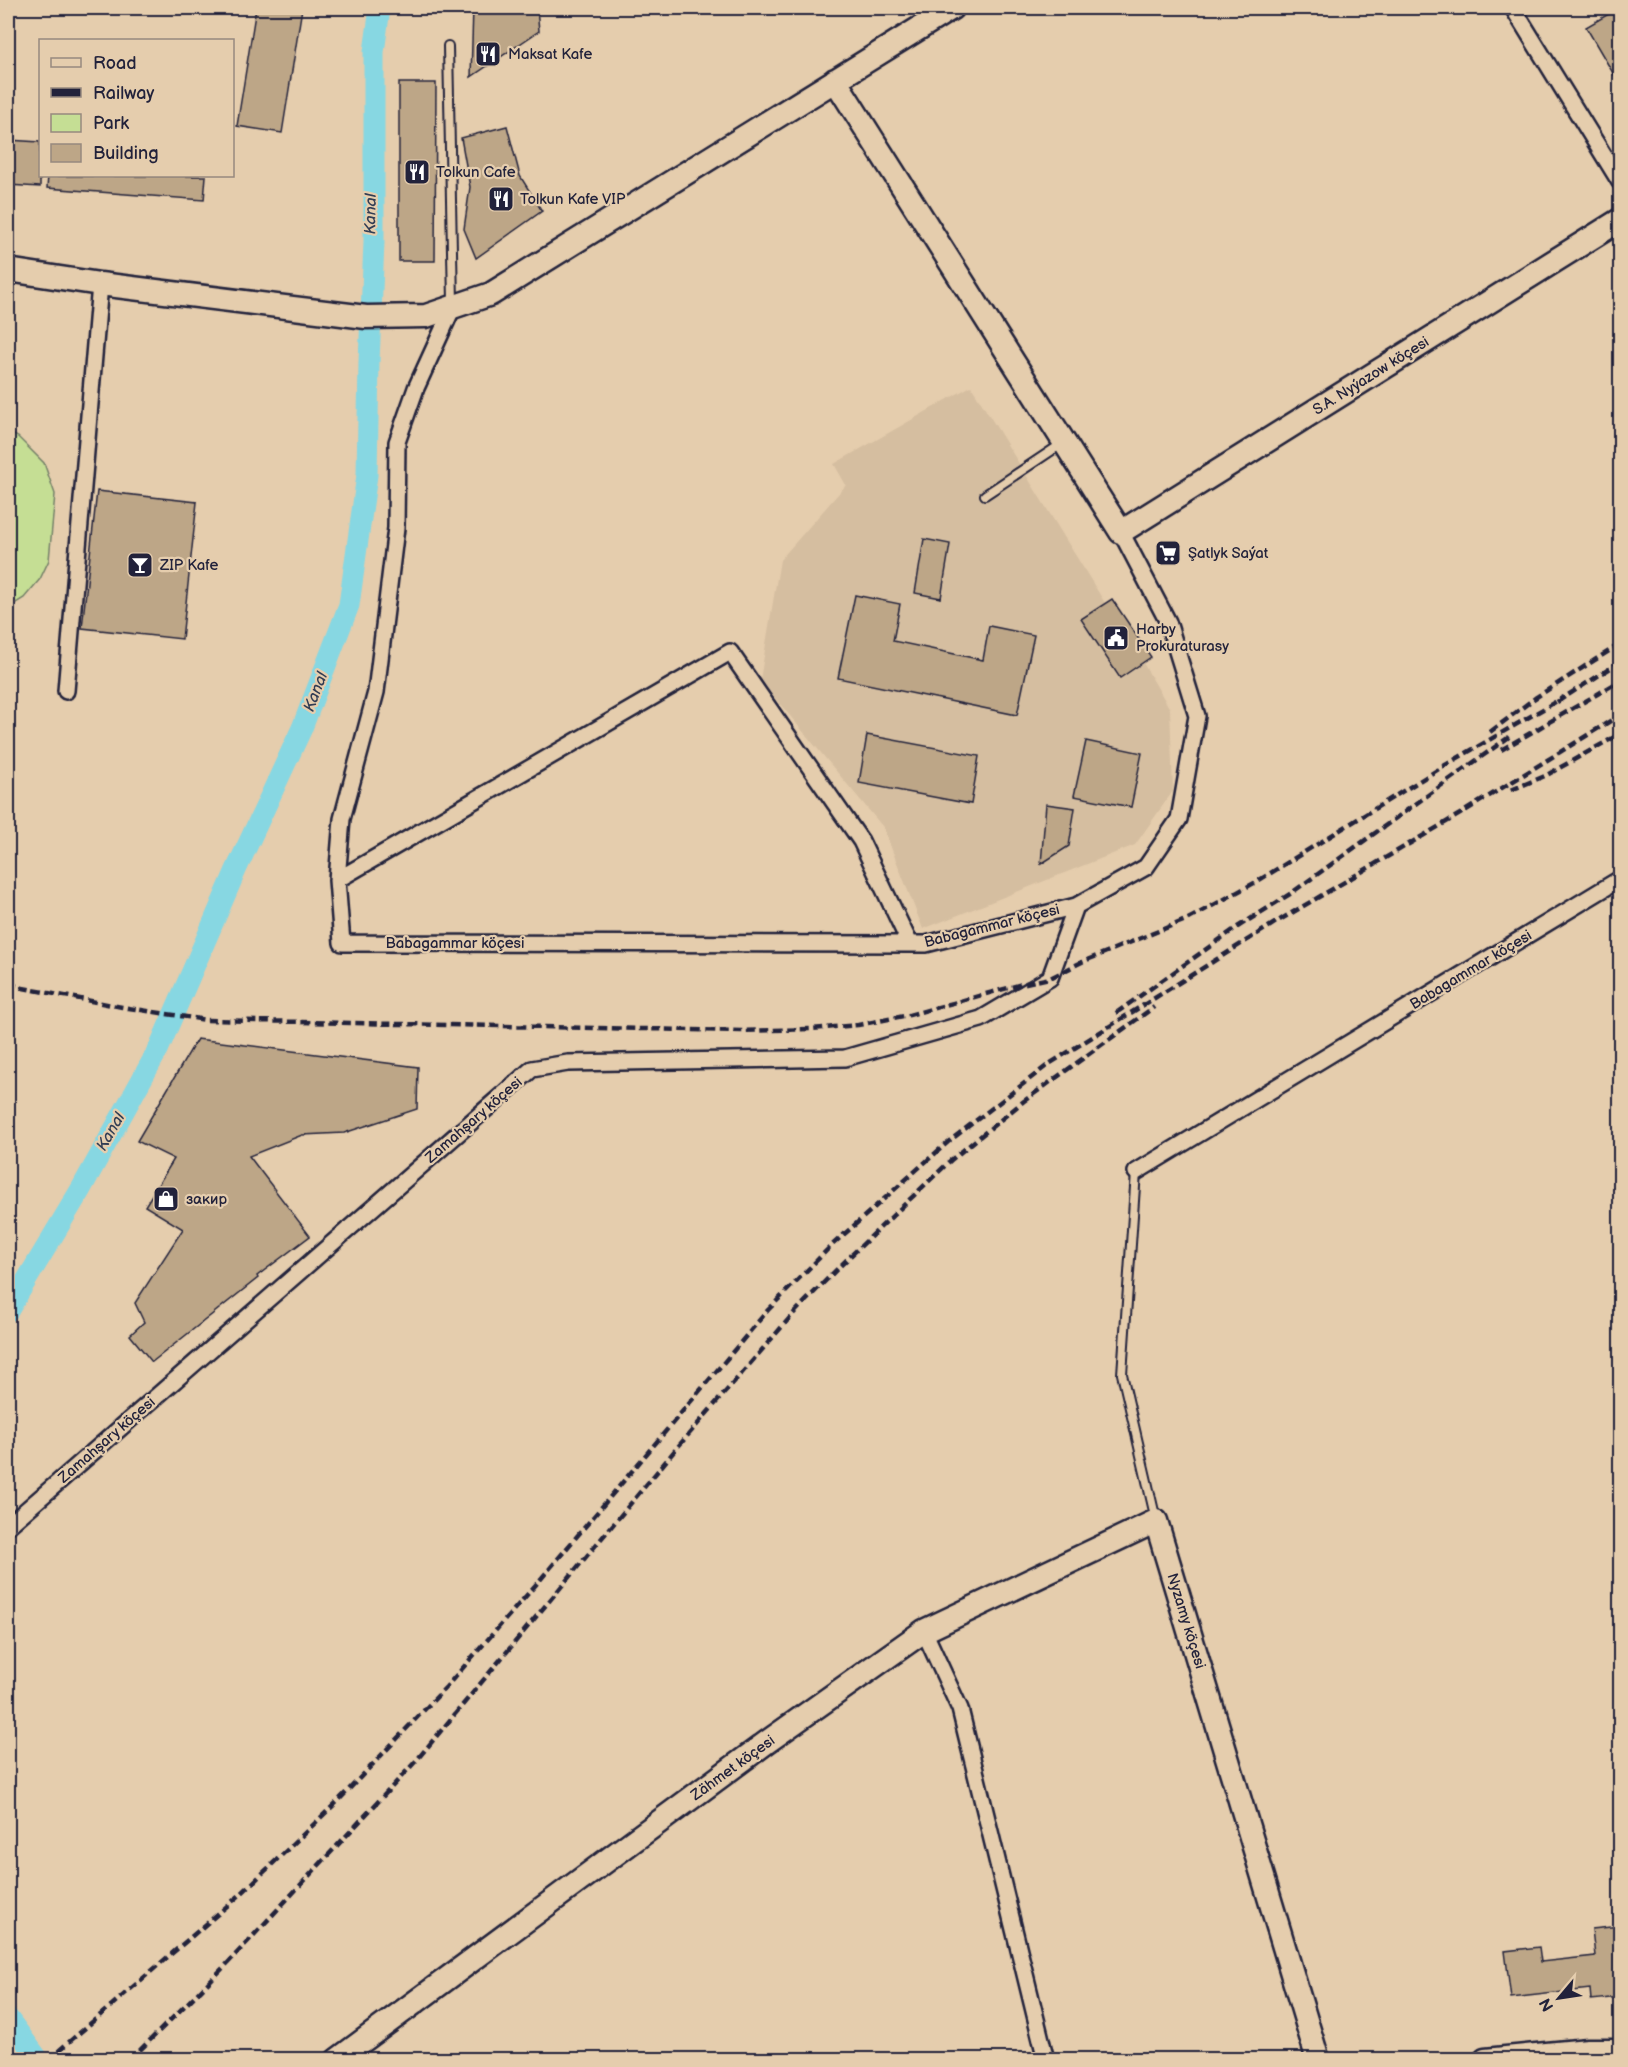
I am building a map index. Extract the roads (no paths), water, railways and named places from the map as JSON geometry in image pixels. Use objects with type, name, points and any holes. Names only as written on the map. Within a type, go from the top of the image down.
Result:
[{"type":"street","points":[[8,270],[100,284],[366,317],[426,316],[492,294],[952,8]]},
{"type":"street","points":[[1513,8],[1620,182]]},
{"type":"street","points":[[835,80],[1121,532]]},
{"type":"street","name":"S.A. Nyýazow köçesi","points":[[1121,532],[1620,220]]},
{"type":"street","points":[[66,691],[100,284]]},
{"type":"street","name":"Babagammar köçesi","points":[[453,307],[416,388],[397,442],[396,528],[376,692],[342,819],[337,880],[342,943],[926,944],[1076,906],[1146,867],[1179,819],[1197,716],[1168,622],[1121,532]]},
{"type":"street","points":[[337,880],[730,652],[861,841],[910,944]]},
{"type":"street","name":"Babagammar köçesi","points":[[1136,1172],[1620,879]]},
{"type":"street","name":"Zamahşary köçesi","points":[[8,1526],[532,1070],[568,1063],[845,1058],[981,1019],[1050,978],[1076,906]]},
{"type":"street","name":"Zähmet köçesi","points":[[337,2060],[767,1743],[924,1631],[1156,1521]]},
{"type":"street","name":"Nyzamy köçesi","points":[[1156,1521],[1318,2060]]},
{"type":"street","points":[[924,1631],[960,1709],[1046,2060]]},
{"type":"street","points":[[1485,2060],[1620,2050]]},
{"type":"lane","points":[[448,46],[453,307]]},
{"type":"lane","points":[[985,495],[1064,442]]},
{"type":"lane","name":"Nyzamy köçesi","points":[[1136,1172],[1122,1374],[1156,1521]]},
{"type":"waterway","name":"Kanal","points":[[8,1311],[81,1189],[158,1050],[236,870],[302,728],[349,605],[367,475],[374,242],[374,52],[380,8]]},
{"type":"waterway","name":"Kanal","points":[[8,2018],[39,2060]]},
{"type":"railway","points":[[1490,732],[1535,698],[1620,644]]},
{"type":"railway","points":[[1557,702],[1620,662]]},
{"type":"railway","points":[[1501,750],[1620,681]]},
{"type":"railway","points":[[8,983],[23,988],[122,1007],[206,1020],[741,1031],[858,1025],[909,1015],[1050,978],[1082,962],[1188,919],[1256,882],[1442,767],[1564,697]]},
{"type":"railway","points":[[48,2060],[241,1894],[337,1802],[446,1687],[540,1580],[768,1310],[831,1246],[948,1142],[1049,1064],[1278,921],[1460,814],[1620,715]]},
{"type":"railway","points":[[1511,790],[1545,776],[1620,734]]},
{"type":"railway","points":[[1116,1013],[1236,928],[1290,894],[1509,737]]},
{"type":"railway","points":[[130,2060],[225,1966],[415,1762],[676,1449],[793,1314],[951,1160],[1024,1101],[1154,1007]]},
{"type":"place","name":"Maksat Kafe","points":[[488,54]]},
{"type":"place","name":"Tolkun Cafe","points":[[417,172]]},
{"type":"place","name":"Tolkun Kafe VIP","points":[[501,199]]},
{"type":"place","name":"Şatlyk Saýat","points":[[1168,553]]},
{"type":"place","name":"ZIP Kafe","points":[[140,565]]},
{"type":"place","name":"Harby Prokuraturasy","points":[[1116,638]]},
{"type":"place","name":"закир","points":[[166,1199]]}]
